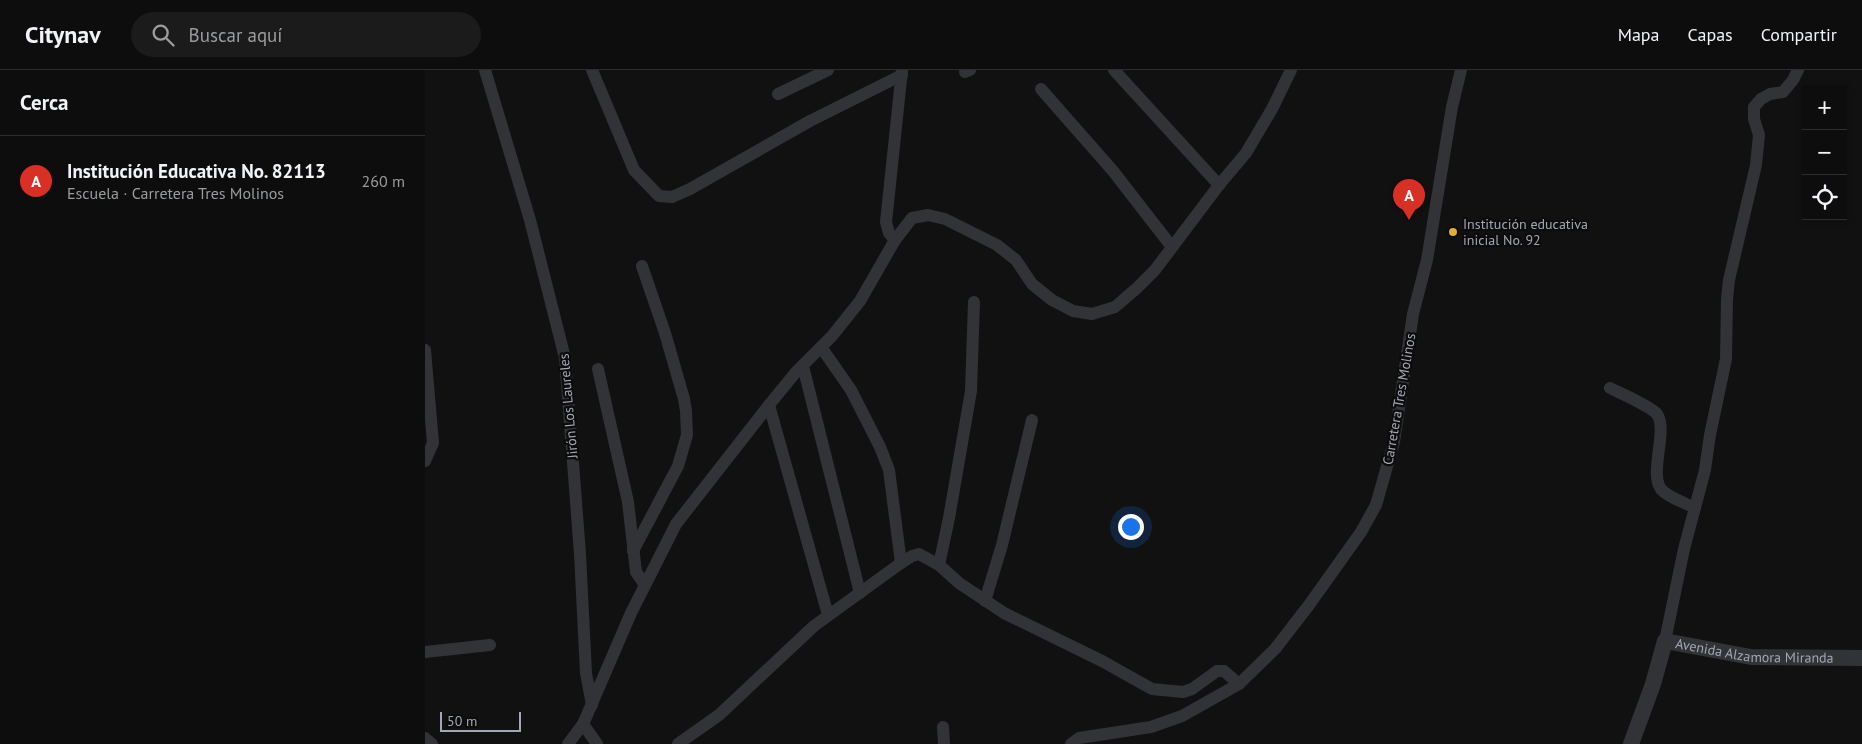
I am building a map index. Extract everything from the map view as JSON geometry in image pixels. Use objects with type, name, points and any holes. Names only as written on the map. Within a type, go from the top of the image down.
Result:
[{"type":"street","name":"Jirón Los Laureles","points":[[485,70],[530,220],[565,358],[579,544],[586,674],[592,705]]},
{"type":"street","points":[[592,70],[634,170],[659,196],[673,197],[809,121],[902,72]]},
{"type":"street","points":[[778,94],[828,70]]},
{"type":"street","points":[[1114,70],[1219,185]]},
{"type":"street","points":[[567,744],[583,724],[645,585],[676,524],[769,405],[860,301],[895,240],[912,218],[928,215],[945,219],[997,245],[1016,260],[1032,284],[1052,300],[1073,311],[1092,314],[1115,307],[1155,270],[1219,185],[1246,153],[1272,110],[1291,70]]},
{"type":"street","name":"Carretera Tres Molinos","points":[[1071,744],[1079,738],[1151,727],[1182,716],[1239,684],[1275,649],[1361,532],[1378,500],[1394,442],[1410,333],[1427,260],[1452,107],[1461,70]]},
{"type":"street","points":[[1665,641],[1674,592],[1705,470],[1710,434],[1726,359],[1729,280],[1757,165],[1759,135],[1754,119],[1754,107],[1761,99],[1770,94],[1783,92],[1793,80],[1798,70]]},
{"type":"street","points":[[895,240],[889,233],[886,222],[902,72]]},
{"type":"street","points":[[1041,89],[1113,171],[1172,247]]},
{"type":"street","points":[[633,551],[678,466],[685,446],[687,429],[684,399],[665,333],[642,266]]},
{"type":"street","points":[[939,565],[971,391],[974,302]]},
{"type":"street","points":[[821,347],[851,390],[880,446],[889,470],[901,563]]},
{"type":"street","points":[[425,350],[433,438],[433,443],[425,461]]},
{"type":"street","points":[[803,366],[860,592]]},
{"type":"street","points":[[598,369],[628,502],[636,572],[645,585]]},
{"type":"street","points":[[1610,388],[1656,414],[1660,423],[1657,474],[1659,485],[1663,492],[1695,508]]},
{"type":"street","points":[[769,405],[828,615]]},
{"type":"street","points":[[985,601],[1002,545],[1032,420]]},
{"type":"street","points":[[678,744],[719,715],[828,615],[901,563],[919,554],[939,565],[959,583],[1004,613],[1101,661],[1152,689],[1183,692],[1192,689],[1217,671],[1223,671],[1239,684]]},
{"type":"street","name":"Avenida Alzamora Miranda","points":[[1631,744],[1653,684],[1665,641],[1751,657],[1862,658]]},
{"type":"street","points":[[425,652],[490,645]]},
{"type":"street","points":[[583,724],[597,744]]},
{"type":"street","points":[[943,727],[944,744]]},
{"type":"street","points":[[425,738],[432,744]]},
{"type":"place","name":"Institución Educativa No. 82113","points":[[1409,220]]},
{"type":"place","name":"Institución educativa inicial No. 92","points":[[1453,232]]}]
